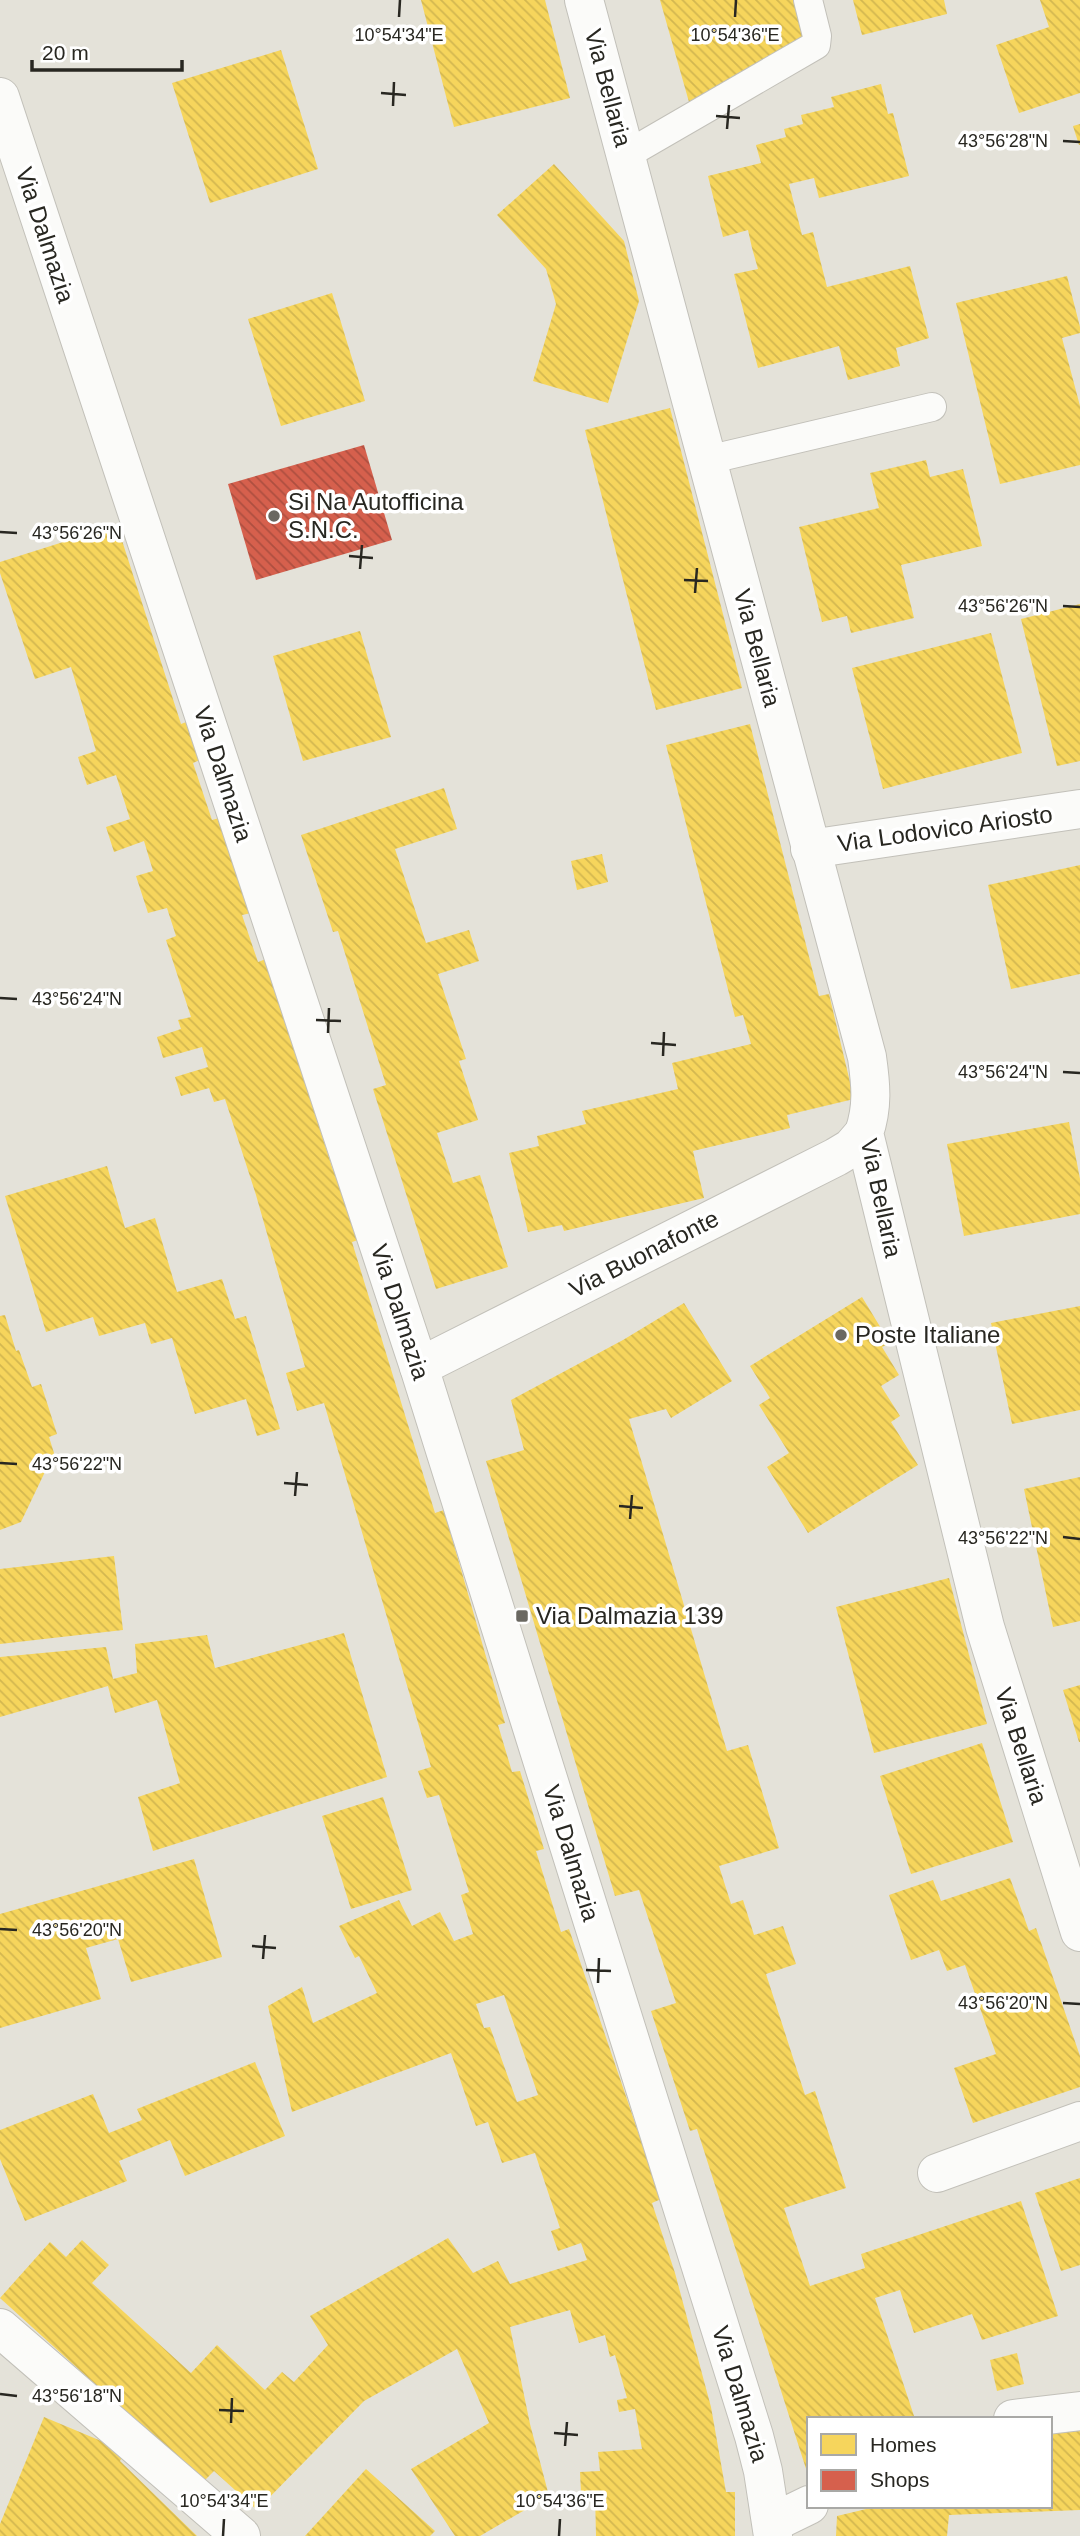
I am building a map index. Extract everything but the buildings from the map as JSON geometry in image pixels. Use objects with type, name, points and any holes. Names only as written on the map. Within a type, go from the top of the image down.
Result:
[{"type":"street","name":"Via Bellaria","points":[[584,0],[867,1057],[872,1100],[864,1133],[985,1627],[1080,1932]]},
{"type":"street","name":"Via Dalmazia","points":[[0,97],[419,1367],[750,2423],[763,2471],[773,2530]]},
{"type":"street","name":"Via Lodovico Ariosto","points":[[810,849],[1080,809]]},
{"type":"street","name":"Via Buonafonte","points":[[419,1367],[836,1157],[864,1133]]},
{"type":"street","points":[[937,2173],[1080,2121]]},
{"type":"street","points":[[0,2328],[241,2536]]},
{"type":"street","points":[[1030,2417],[1080,2411]]},
{"type":"street","points":[[773,2530],[807,2506]]},
{"type":"lane","points":[[626,155],[816,45],[817,36],[808,0]]},
{"type":"lane","points":[[707,460],[932,407]]},
{"type":"place","name":"Si Na Autofficina S.N.C.","points":[[274,516]]},
{"type":"place","name":"Poste Italiane","points":[[841,1335]]},
{"type":"place","name":"Via Dalmazia 139","points":[[522,1616]]}]
